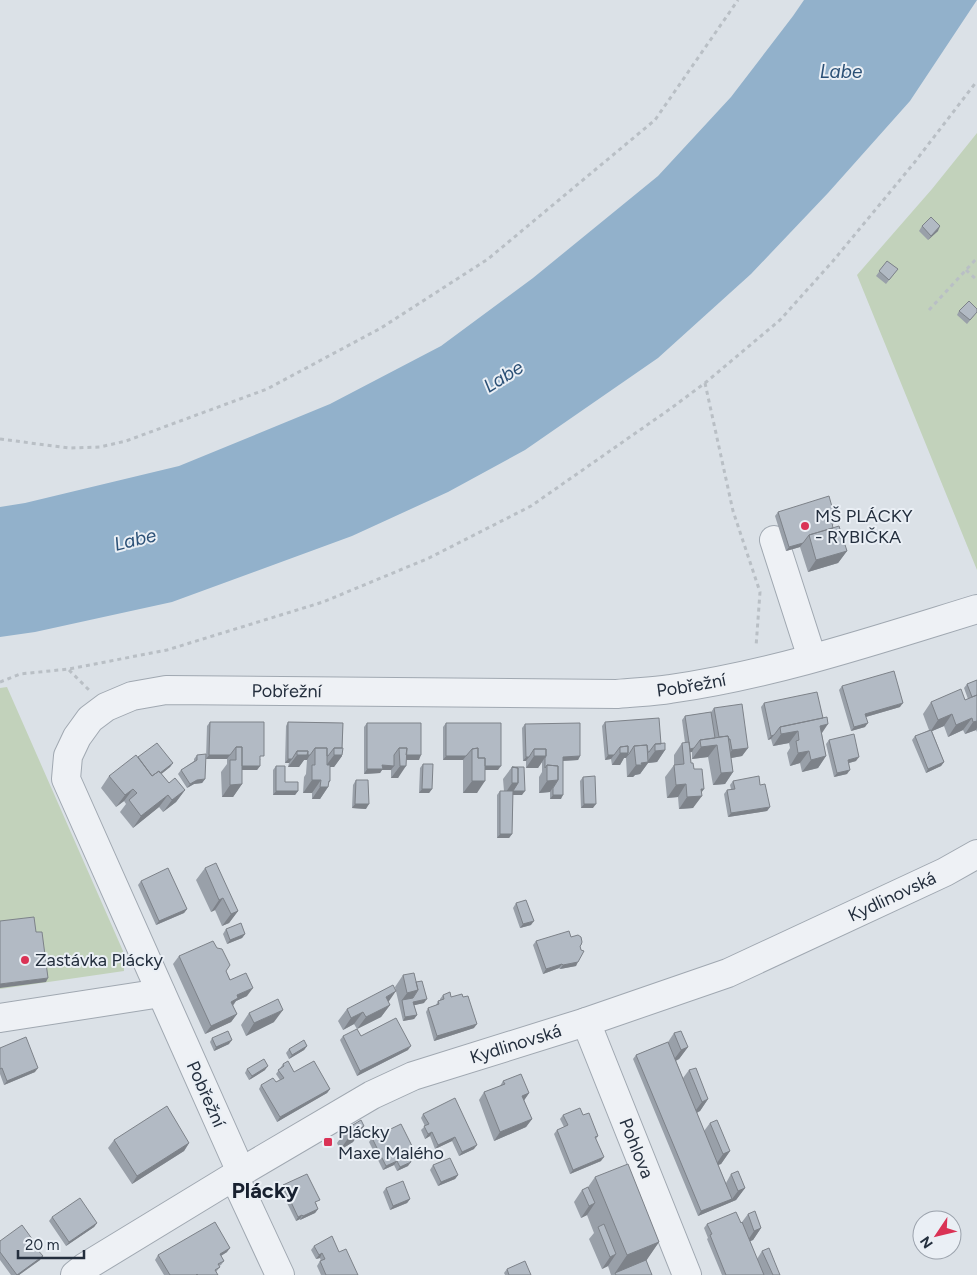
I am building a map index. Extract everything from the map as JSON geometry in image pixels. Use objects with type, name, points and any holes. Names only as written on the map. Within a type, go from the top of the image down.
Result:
[{"type":"street","points":[[774,540],[812,658]]},
{"type":"street","name":"Pobřežní","points":[[280,1275],[161,993],[66,779],[68,756],[77,737],[90,719],[106,707],[132,696],[166,690],[617,694],[670,689],[759,672],[848,649],[977,609]]},
{"type":"street","name":"Kydlinovská","points":[[75,1275],[237,1174],[372,1095],[414,1076],[586,1022],[728,973],[945,872],[977,854]]},
{"type":"street","points":[[0,1018],[161,993]]},
{"type":"street","name":"Pohlova","points":[[586,1022],[687,1275]]},
{"type":"path","points":[[0,439],[69,448],[100,447],[126,441],[267,389],[381,328],[488,259],[655,120],[738,0]]},
{"type":"path","points":[[0,682],[20,674],[69,669],[167,650],[323,602],[429,558],[531,506],[670,410],[780,320],[914,164],[977,81]]},
{"type":"path","points":[[929,310],[977,258]]},
{"type":"path","points":[[966,270],[977,280]]},
{"type":"path","points":[[704,383],[733,511],[760,592],[756,656],[759,672]]},
{"type":"green space","points":[[977,133],[977,570],[857,275],[932,189]]},
{"type":"green space","points":[[7,687],[123,951],[124,971],[0,989],[0,688]]},
{"type":"water","name":"Labe","points":[[804,0],[977,0],[910,101],[828,193],[751,274],[658,358],[525,450],[448,492],[352,536],[172,602],[35,632],[0,637],[0,507],[25,503],[179,466],[330,404],[441,346],[533,278],[658,176],[731,97]]},
{"type":"building","points":[[931,217],[940,226],[931,236],[922,226]]},
{"type":"building","points":[[887,261],[898,269],[889,280],[879,271]]},
{"type":"building","points":[[969,301],[977,309],[977,312],[970,320],[959,311]]},
{"type":"building","name":"MŠ PLÁCKY - RYBIČKA","points":[[829,496],[836,521],[832,523],[833,528],[809,535],[803,543],[789,547],[778,512]]},
{"type":"building","points":[[839,526],[847,551],[816,560],[809,535]]},
{"type":"building","points":[[894,671],[903,703],[865,714],[868,723],[854,727],[842,686]]},
{"type":"building","points":[[977,680],[977,695],[972,697],[967,684]]},
{"type":"building","points":[[961,689],[965,700],[977,695],[977,721],[973,722],[972,718],[956,725],[952,714],[938,720],[931,702]]},
{"type":"building","points":[[817,692],[823,718],[780,727],[771,736],[764,703]]},
{"type":"building","points":[[742,704],[748,748],[732,750],[728,736],[719,737],[714,708]]},
{"type":"building","points":[[711,712],[715,738],[700,740],[694,748],[690,749],[685,716]]},
{"type":"building","points":[[827,717],[828,724],[820,726],[826,756],[811,760],[809,751],[798,753],[796,741],[799,740],[798,731],[781,734],[780,727]]},
{"type":"building","points":[[659,718],[661,744],[655,744],[649,752],[647,745],[634,746],[629,754],[627,754],[628,746],[620,747],[614,755],[608,755],[605,722]]},
{"type":"building","points":[[210,722],[264,722],[264,756],[260,756],[260,766],[242,766],[242,747],[236,747],[230,755],[209,755]]},
{"type":"building","points":[[288,722],[343,723],[342,748],[334,748],[328,756],[327,748],[315,748],[310,755],[307,755],[308,751],[297,751],[292,759],[288,759]]},
{"type":"building","points":[[367,723],[421,723],[421,755],[406,755],[407,748],[399,748],[394,755],[394,766],[382,765],[383,769],[367,769]]},
{"type":"building","points":[[446,723],[501,723],[501,766],[485,766],[485,758],[478,758],[478,748],[472,749],[466,756],[446,756]]},
{"type":"building","points":[[580,723],[580,756],[563,757],[563,795],[553,795],[553,788],[558,780],[558,766],[547,765],[545,768],[546,749],[534,749],[529,757],[526,757],[525,724]]},
{"type":"building","points":[[931,730],[944,762],[928,769],[915,736]]},
{"type":"building","points":[[854,734],[859,757],[848,760],[850,770],[837,773],[829,740]]},
{"type":"building","points":[[728,736],[733,772],[721,773],[717,745],[701,747],[700,740]]},
{"type":"building","points":[[689,742],[691,763],[693,763],[694,769],[702,769],[704,789],[701,789],[702,796],[687,797],[686,784],[676,785],[674,765],[684,764],[682,743]]},
{"type":"building","points":[[157,743],[173,763],[160,773],[159,771],[152,776],[138,757]]},
{"type":"building","points":[[665,743],[665,750],[655,751],[655,744]]},
{"type":"building","points":[[647,745],[648,762],[636,765],[634,746]]},
{"type":"building","points":[[628,746],[628,753],[620,753],[620,747]]},
{"type":"building","points":[[236,747],[242,747],[242,784],[230,785],[230,760],[236,760]]},
{"type":"building","points":[[315,748],[327,748],[327,765],[330,765],[328,787],[320,787],[321,780],[312,780],[312,765],[315,765]]},
{"type":"building","points":[[334,748],[343,748],[342,755],[334,755]]},
{"type":"building","points":[[399,748],[407,748],[406,766],[400,766]]},
{"type":"building","points":[[478,748],[478,758],[485,758],[485,781],[472,781],[472,749]]},
{"type":"building","points":[[534,749],[546,749],[546,756],[534,756]]},
{"type":"building","points":[[297,751],[308,751],[308,755],[297,755]]},
{"type":"building","points":[[206,754],[205,779],[197,780],[190,784],[181,770],[197,760],[197,755]]},
{"type":"building","points":[[136,755],[152,776],[159,771],[169,783],[175,778],[185,790],[172,800],[168,795],[141,816],[129,800],[137,793],[133,789],[125,795],[109,776]]},
{"type":"building","points":[[423,764],[433,764],[432,789],[422,789]]},
{"type":"building","points":[[547,765],[558,766],[558,780],[547,781]]},
{"type":"building","points":[[276,766],[285,766],[285,782],[298,782],[298,791],[276,791]]},
{"type":"building","points":[[512,767],[518,768],[518,783],[512,783]]},
{"type":"building","points":[[512,767],[524,767],[525,791],[513,791],[518,783],[518,768]]},
{"type":"building","points":[[595,776],[596,804],[584,804],[583,777]]},
{"type":"building","points":[[759,776],[760,785],[765,784],[770,807],[731,813],[727,790],[735,789],[733,781]]},
{"type":"building","points":[[356,780],[368,780],[369,804],[355,804]]},
{"type":"building","points":[[500,791],[513,791],[512,834],[500,834]]},
{"type":"building","points":[[216,863],[238,911],[231,914],[223,898],[219,900],[205,868]]},
{"type":"building","points":[[168,868],[187,909],[159,921],[141,881]]},
{"type":"building","points":[[526,900],[534,921],[523,924],[516,903]]},
{"type":"building","points":[[34,917],[36,932],[42,932],[48,978],[0,984],[0,921]]},
{"type":"building","points":[[241,923],[245,934],[230,940],[226,929]]},
{"type":"building","points":[[569,931],[571,937],[578,935],[581,937],[582,942],[580,946],[581,950],[584,951],[578,962],[546,969],[536,941]]},
{"type":"building","points":[[213,941],[217,948],[222,949],[230,965],[226,971],[230,980],[246,973],[253,988],[237,995],[238,998],[231,1002],[237,1014],[211,1026],[179,956]]},
{"type":"building","points":[[414,973],[418,990],[407,993],[403,975]]},
{"type":"building","points":[[422,981],[427,999],[413,1002],[417,1015],[405,1017],[402,1000],[413,998],[418,990],[416,982]]},
{"type":"building","points":[[393,985],[396,991],[386,997],[390,1005],[366,1017],[363,1012],[351,1018],[347,1009]]},
{"type":"building","points":[[450,992],[451,997],[462,994],[463,997],[468,996],[477,1024],[437,1036],[428,1008],[439,1004],[438,1001],[444,999],[443,995]]},
{"type":"building","points":[[278,999],[283,1010],[254,1023],[249,1013]]},
{"type":"building","points":[[396,1018],[411,1046],[360,1071],[343,1036],[357,1029],[361,1036]]},
{"type":"building","points":[[228,1031],[232,1040],[216,1047],[212,1038]]},
{"type":"building","points":[[681,1031],[688,1047],[681,1050],[674,1033]]},
{"type":"building","points":[[26,1037],[38,1068],[7,1081],[2,1068],[0,1069],[0,1048]]},
{"type":"building","points":[[304,1040],[307,1046],[292,1055],[289,1049]]},
{"type":"building","points":[[668,1042],[732,1199],[701,1211],[636,1055]]},
{"type":"building","points":[[264,1059],[268,1066],[252,1076],[247,1069]]},
{"type":"building","points":[[288,1061],[294,1072],[314,1061],[330,1089],[280,1117],[261,1085],[273,1078],[276,1082],[284,1078],[278,1070]]},
{"type":"building","points":[[696,1068],[708,1099],[702,1102],[689,1070]]},
{"type":"building","points":[[521,1074],[529,1093],[522,1096],[532,1119],[500,1132],[484,1092],[505,1084],[503,1081]]},
{"type":"building","points":[[455,1098],[477,1145],[462,1152],[455,1137],[438,1145],[432,1132],[428,1134],[424,1126],[429,1124],[423,1114]]},
{"type":"building","points":[[167,1106],[189,1143],[137,1176],[114,1140]]},
{"type":"building","points":[[580,1108],[583,1115],[589,1113],[598,1136],[595,1137],[604,1157],[573,1170],[557,1130],[568,1125],[563,1115]]},
{"type":"building","points":[[361,1120],[364,1126],[351,1134],[348,1128]]},
{"type":"building","points":[[717,1120],[730,1151],[723,1154],[710,1123]]},
{"type":"building","points":[[401,1124],[415,1152],[408,1156],[411,1162],[400,1167],[397,1161],[386,1166],[372,1138]]},
{"type":"building","points":[[450,1158],[458,1175],[441,1182],[433,1165]]},
{"type":"building","points":[[628,1164],[659,1242],[627,1255],[595,1177]]},
{"type":"building","points":[[738,1171],[745,1188],[738,1191],[731,1174]]},
{"type":"building","points":[[307,1174],[320,1200],[315,1202],[318,1209],[298,1217],[283,1185]]},
{"type":"building","points":[[403,1181],[410,1199],[393,1206],[386,1188]]},
{"type":"building","points":[[588,1187],[595,1203],[589,1206],[582,1190]]},
{"type":"building","points":[[80,1198],[97,1223],[69,1242],[52,1217]]},
{"type":"building","points":[[755,1211],[761,1228],[754,1231],[748,1214]]},
{"type":"building","points":[[736,1212],[764,1275],[726,1275],[707,1224]]},
{"type":"building","points":[[215,1222],[230,1248],[220,1254],[224,1261],[218,1264],[220,1267],[215,1270],[218,1275],[170,1275],[158,1255]]},
{"type":"building","points":[[604,1224],[616,1254],[610,1257],[598,1227]]},
{"type":"building","points":[[22,1225],[43,1256],[17,1275],[0,1252],[0,1241]]},
{"type":"building","points":[[332,1236],[339,1252],[346,1249],[358,1275],[326,1275],[320,1261],[325,1259],[322,1253],[319,1255],[314,1246]]},
{"type":"building","points":[[769,1248],[780,1275],[773,1275],[762,1251]]},
{"type":"building","points":[[646,1260],[652,1275],[616,1275],[615,1273]]},
{"type":"building","points":[[525,1261],[531,1275],[509,1275],[507,1269]]},
{"type":"place","name":"MŠ PLÁCKY - RYBIČKA","points":[[805,526]]},
{"type":"place","name":"Zastávka Plácky","points":[[25,960]]},
{"type":"place","name":"Plácky Maxe Malého","points":[[328,1142]]},
{"type":"district","name":"Plácky","points":[[265,1190]]}]
